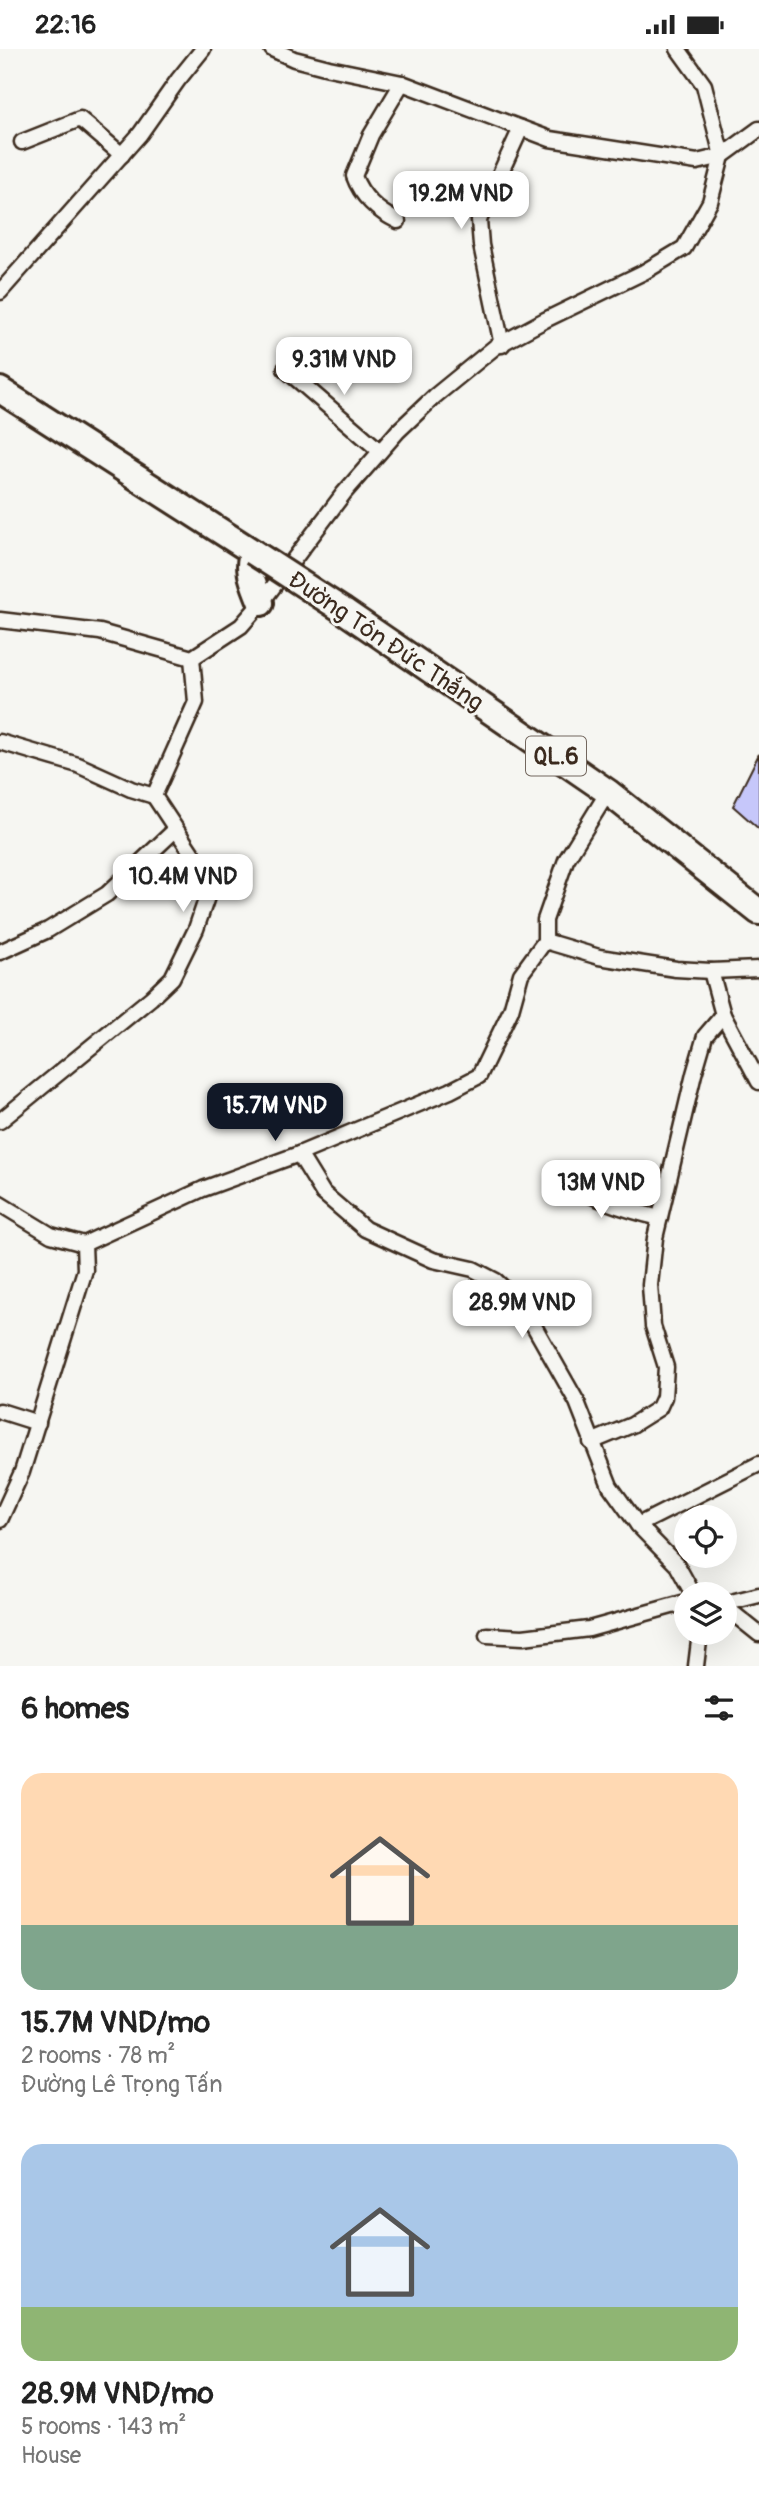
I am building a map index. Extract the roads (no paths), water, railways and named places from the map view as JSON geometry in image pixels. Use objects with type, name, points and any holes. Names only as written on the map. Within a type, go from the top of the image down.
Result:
[{"type":"highway","name":"Đường Tôn Đức Thắng","points":[[0,390],[344,611],[608,792],[759,912]]},
{"type":"highway","points":[[253,552],[249,561],[250,573],[261,603]]},
{"type":"street","points":[[0,292],[140,134],[177,80],[203,49]]},
{"type":"street","points":[[272,49],[294,59],[402,83],[550,139],[697,162],[722,156],[759,129]]},
{"type":"street","points":[[0,620],[100,632],[192,658],[241,626],[344,493],[398,431],[435,396],[495,347],[644,272],[684,248],[710,202],[722,156],[705,85],[678,49]]},
{"type":"street","points":[[398,221],[382,213],[363,195],[354,176],[371,135],[402,83]]},
{"type":"street","points":[[22,142],[80,119],[122,155]]},
{"type":"street","points":[[502,345],[481,245],[479,220],[521,128]]},
{"type":"street","points":[[285,369],[380,451]]},
{"type":"street","points":[[154,796],[196,702],[192,658]]},
{"type":"street","points":[[0,742],[78,765],[131,789],[154,796],[203,870],[208,894],[196,929],[172,978],[0,1121]]},
{"type":"street","points":[[0,1205],[51,1235],[83,1244],[203,1189],[299,1154],[450,1091],[479,1076],[511,1010],[521,974],[545,941],[545,920],[566,860],[608,792]]},
{"type":"street","points":[[0,952],[48,930],[107,894],[176,830]]},
{"type":"street","points":[[545,941],[599,957],[676,969],[759,969]]},
{"type":"street","points":[[711,971],[723,1015],[759,1082]]},
{"type":"street","points":[[591,1442],[632,1425],[659,1408],[664,1397],[666,1367],[653,1326],[650,1285],[660,1218],[705,1036],[723,1015]]},
{"type":"street","points":[[299,1154],[323,1193],[365,1229],[433,1260],[473,1269],[496,1281],[512,1296],[534,1326],[577,1402],[610,1486],[638,1525],[677,1565],[686,1582]]},
{"type":"street","points":[[560,1179],[585,1194],[616,1207],[660,1218]]},
{"type":"street","points":[[0,1520],[22,1472],[85,1270],[83,1244]]},
{"type":"street","points":[[0,1411],[38,1423]]},
{"type":"street","points":[[638,1525],[759,1464]]},
{"type":"street","points":[[737,1600],[759,1595]]},
{"type":"street","points":[[487,1635],[523,1637],[589,1629],[674,1605]]},
{"type":"street","points":[[737,1616],[759,1635]]},
{"type":"street","points":[[695,1666],[698,1645]]}]
